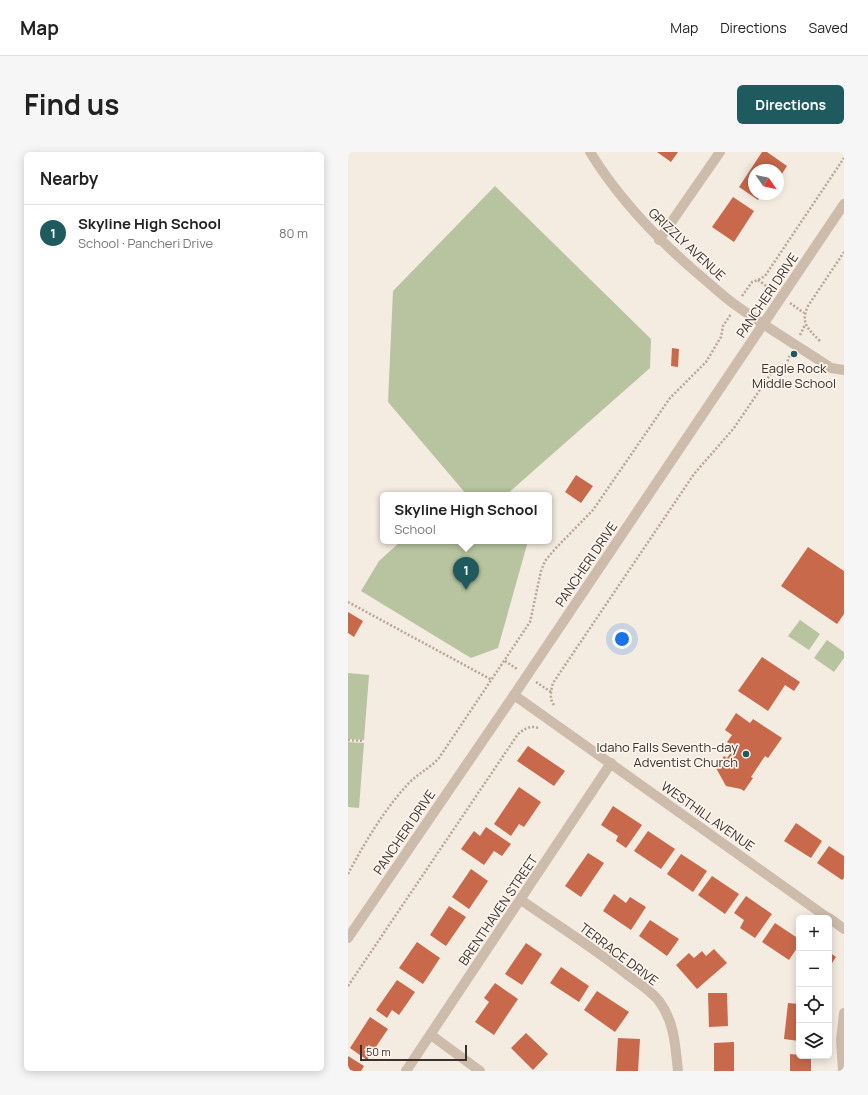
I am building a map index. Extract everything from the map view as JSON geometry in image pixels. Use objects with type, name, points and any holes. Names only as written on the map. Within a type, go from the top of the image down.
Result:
[{"type":"street","name":"GRIZZLY AVENUE","points":[[590,152],[604,176],[659,240],[736,306],[831,368],[844,370]]},
{"type":"street","points":[[659,240],[720,152]]},
{"type":"street","name":"PANCHERI DRIVE","points":[[348,938],[514,695],[844,204]]},
{"type":"street","name":"WESTHILL AVENUE","points":[[514,695],[825,915]]},
{"type":"street","name":"BRENTHAVEN STREET","points":[[406,1071],[611,763]]},
{"type":"street","name":"TERRACE DRIVE","points":[[521,900],[620,968],[659,1001],[669,1020],[674,1034],[678,1071]]},
{"type":"street","name":"WESTHILL AVENUE","points":[[832,920],[844,929]]},
{"type":"street","points":[[843,1071],[841,1040],[844,1013]]},
{"type":"street","points":[[431,1035],[480,1071]]},
{"type":"path","points":[[752,282],[764,276],[844,158]]},
{"type":"path","points":[[820,341],[808,329],[804,322],[804,314],[844,252]]},
{"type":"path","points":[[348,874],[359,853],[396,796],[410,781],[432,766],[439,758],[530,622],[541,571],[545,561],[598,503],[670,398],[706,362],[722,337],[723,326]]},
{"type":"path","points":[[554,705],[551,699],[553,683],[694,474],[734,428],[772,372],[781,365],[791,366]]},
{"type":"path","points":[[348,602],[492,680]]},
{"type":"path","points":[[348,986],[518,734],[529,727],[533,726],[538,728]]},
{"type":"path","points":[[348,740],[364,741]]},
{"type":"green space","points":[[495,186],[651,339],[650,368],[509,492],[464,492],[388,402],[393,291]]},
{"type":"green space","points":[[398,544],[527,544],[498,648],[471,658],[361,591],[379,561]]},
{"type":"green space","points":[[800,620],[820,634],[809,650],[788,636]]},
{"type":"green space","points":[[827,640],[844,652],[844,658],[834,672],[814,658]]},
{"type":"green space","points":[[348,673],[369,675],[364,740],[348,739]]},
{"type":"green space","points":[[348,742],[364,743],[359,808],[348,807]]},
{"type":"building","points":[[657,152],[678,152],[671,162]]},
{"type":"building","points":[[762,152],[767,152],[787,166],[784,171],[784,164],[754,164]]},
{"type":"building","points":[[748,173],[748,193],[739,187]]},
{"type":"building","points":[[733,197],[754,211],[734,242],[712,227]]},
{"type":"building","points":[[672,348],[679,349],[678,367],[671,366]]},
{"type":"building","points":[[576,475],[593,486],[581,503],[565,492]]},
{"type":"building","points":[[808,547],[844,571],[844,614],[837,624],[781,586]]},
{"type":"building","points":[[348,612],[363,621],[354,637],[348,633]]},
{"type":"building","points":[[762,657],[800,682],[794,691],[785,685],[768,711],[738,691]]},
{"type":"building","points":[[736,713],[750,723],[753,719],[782,738],[768,758],[765,756],[751,777],[753,778],[744,791],[726,786],[716,768],[724,756],[727,758],[735,747],[727,742],[732,735],[725,730]]},
{"type":"building","points":[[528,746],[565,771],[554,786],[517,761]]},
{"type":"building","points":[[519,787],[541,802],[524,827],[519,824],[511,836],[494,824]]},
{"type":"building","points":[[613,806],[642,825],[626,848],[616,841],[618,836],[601,825]]},
{"type":"building","points":[[796,823],[822,841],[811,858],[784,841]]},
{"type":"building","points":[[486,827],[511,844],[502,856],[494,851],[484,865],[461,849],[474,831],[480,836]]},
{"type":"building","points":[[648,831],[675,849],[661,869],[634,851]]},
{"type":"building","points":[[829,846],[844,856],[844,878],[842,880],[817,863]]},
{"type":"building","points":[[588,853],[604,863],[581,897],[565,886]]},
{"type":"building","points":[[681,854],[707,871],[693,892],[667,874]]},
{"type":"building","points":[[471,869],[488,881],[469,909],[452,897]]},
{"type":"building","points":[[712,876],[739,894],[725,914],[698,895]]},
{"type":"building","points":[[614,894],[626,903],[630,897],[646,907],[631,930],[603,911]]},
{"type":"building","points":[[746,896],[772,914],[755,938],[740,928],[744,920],[734,913]]},
{"type":"building","points":[[449,906],[466,917],[446,946],[430,935]]},
{"type":"building","points":[[650,920],[679,939],[667,956],[639,936]]},
{"type":"building","points":[[775,923],[796,937],[796,950],[789,960],[762,942]]},
{"type":"building","points":[[417,942],[440,958],[423,984],[399,968]]},
{"type":"building","points":[[526,943],[542,954],[522,985],[505,974]]},
{"type":"building","points":[[714,949],[727,963],[697,989],[676,965],[689,953],[694,958],[702,951],[706,956]]},
{"type":"building","points":[[832,954],[836,957],[832,963]]},
{"type":"building","points":[[561,967],[589,986],[579,1002],[550,983]]},
{"type":"building","points":[[397,980],[415,992],[399,1015],[392,1010],[387,1018],[376,1010]]},
{"type":"building","points":[[495,983],[518,999],[494,1035],[475,1022],[489,1002],[484,998]]},
{"type":"building","points":[[597,991],[629,1012],[615,1032],[584,1010]]},
{"type":"building","points":[[708,993],[727,993],[728,1026],[709,1027]]},
{"type":"building","points":[[788,1003],[796,1004],[796,1041],[784,1039]]},
{"type":"building","points":[[370,1017],[388,1029],[367,1060],[350,1048]]},
{"type":"building","points":[[526,1033],[548,1054],[533,1070],[511,1048]]},
{"type":"building","points":[[618,1038],[640,1039],[638,1071],[616,1071]]},
{"type":"building","points":[[734,1042],[734,1071],[714,1071],[714,1043]]},
{"type":"building","points":[[790,1054],[796,1055],[796,1059],[811,1059],[811,1071],[790,1071]]},
{"type":"building","points":[[348,1056],[364,1066],[361,1071],[348,1071]]},
{"type":"place","name":"Eagle Rock Middle School","points":[[794,354]]},
{"type":"place","name":"Skyline High School","points":[[466,590]]},
{"type":"place","name":"Idaho Falls Seventh-day Adventist Church","points":[[746,754]]}]
